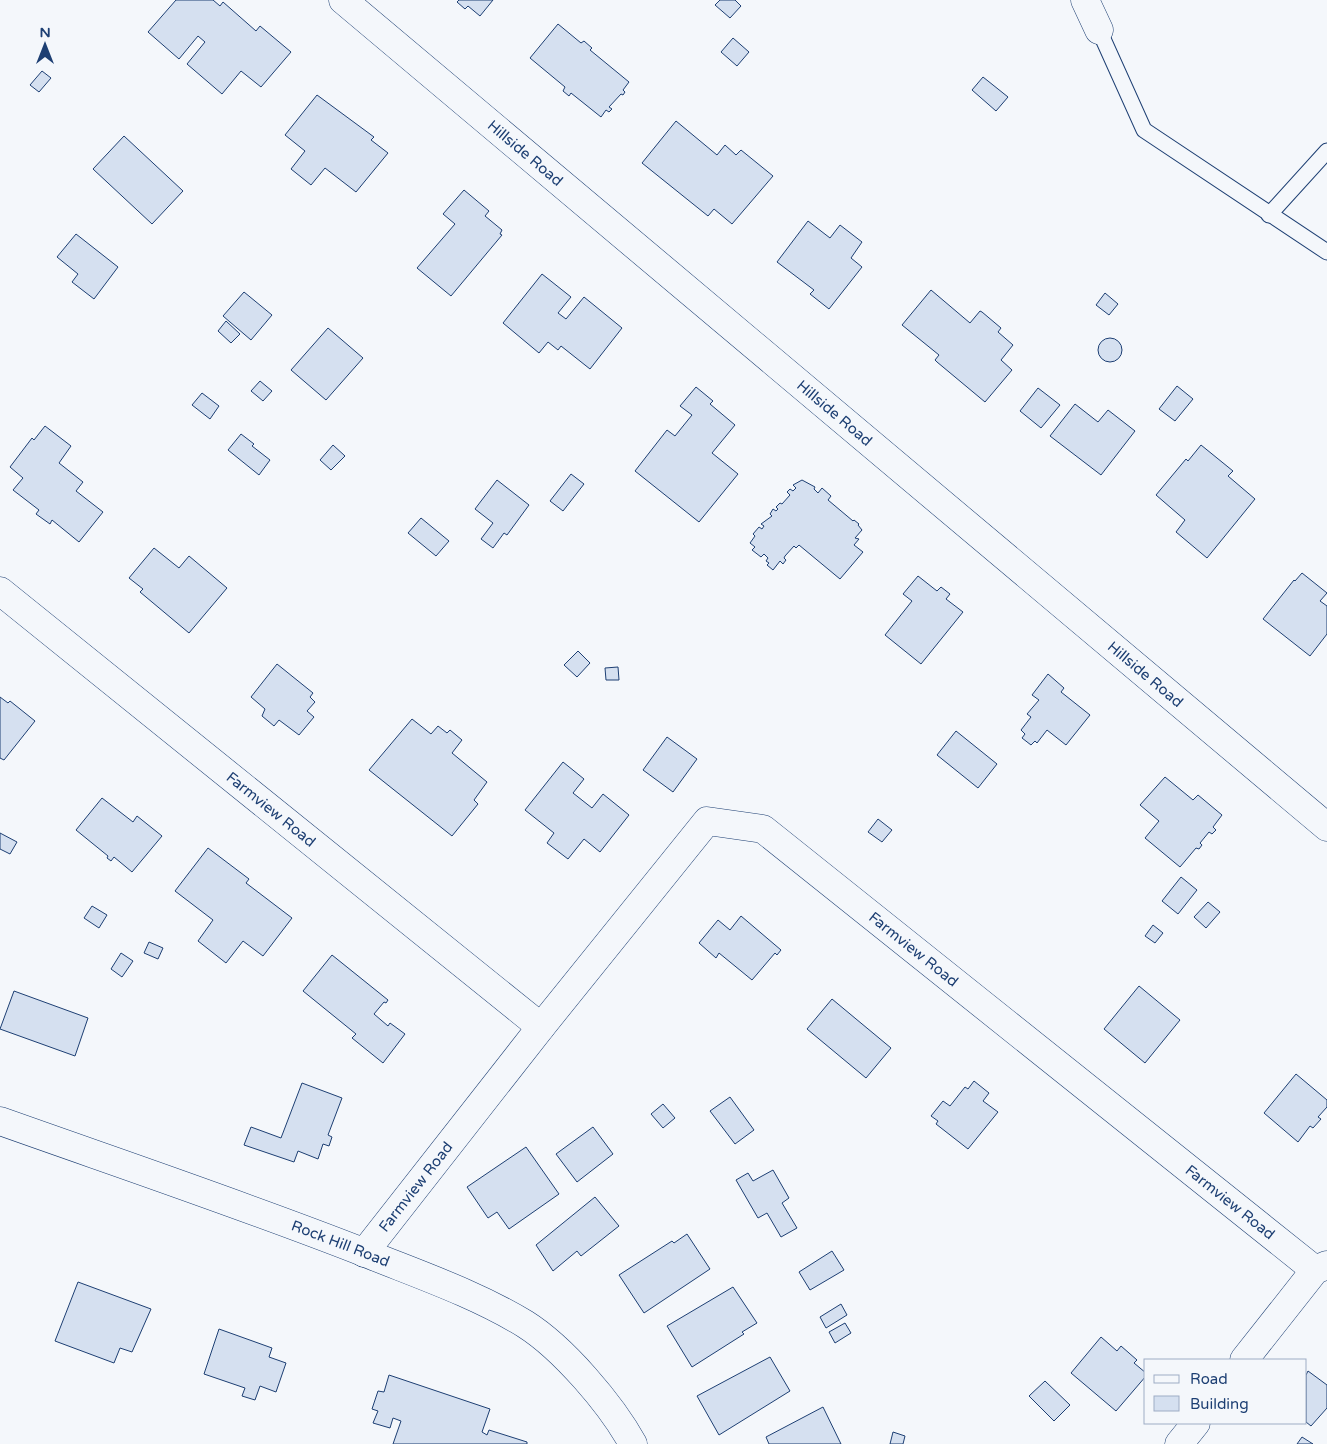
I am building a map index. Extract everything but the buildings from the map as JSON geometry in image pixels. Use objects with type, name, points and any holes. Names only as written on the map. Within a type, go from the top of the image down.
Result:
[{"type":"street","name":"Hillside Road","points":[[342,0],[1327,827]]},
{"type":"street","points":[[1085,0],[1099,30]]},
{"type":"street","name":"Farmview Road","points":[[0,591],[541,1027]]},
{"type":"street","name":"Farmview Road","points":[[364,1253],[541,1027],[707,821],[763,829],[1321,1268]]},
{"type":"street","name":"Rock Hill Road","points":[[0,1121],[314,1233],[475,1297],[526,1325],[560,1353],[602,1397],[633,1444]]},
{"type":"street","points":[[1245,1359],[1321,1268]]},
{"type":"street","points":[[1179,1444],[1195,1424]]},
{"type":"lane","points":[[1099,30],[1144,130],[1327,252]]},
{"type":"lane","points":[[1269,215],[1327,151]]}]
